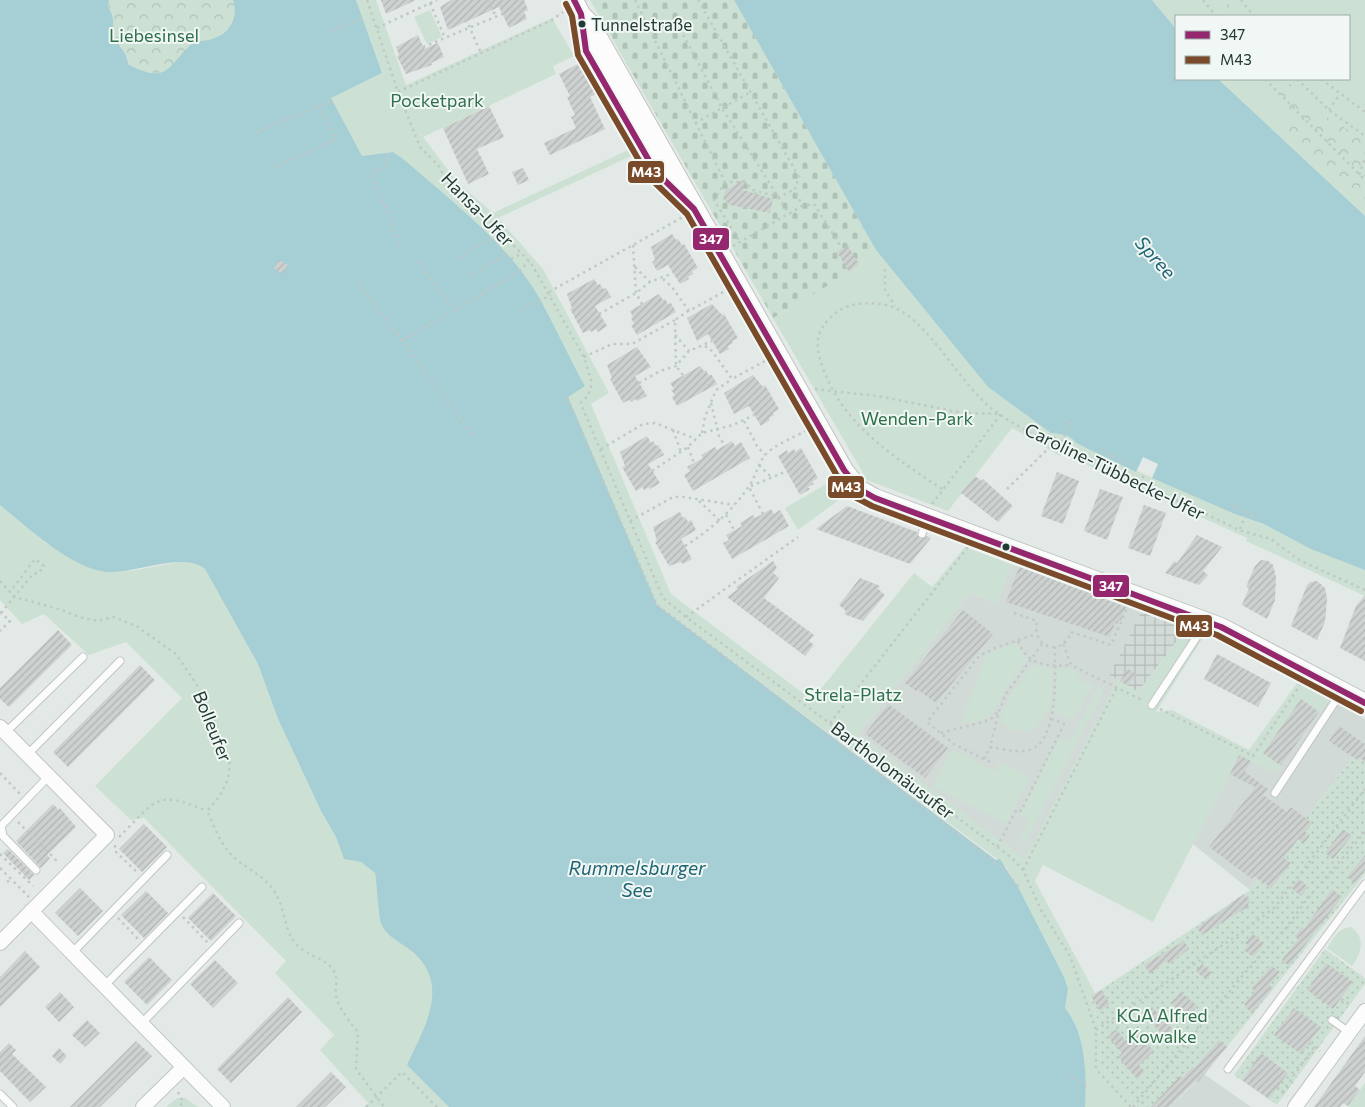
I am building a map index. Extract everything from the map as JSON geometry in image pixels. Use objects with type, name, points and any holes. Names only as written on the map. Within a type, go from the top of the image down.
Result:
[{"type":"street","points":[[578,7],[586,51],[655,171],[689,213],[844,470],[858,489],[927,520],[1233,632],[1365,703]]},
{"type":"street","points":[[0,942],[107,835],[2,729]]},
{"type":"street","points":[[34,908],[72,953],[223,1107]]},
{"type":"street","points":[[1292,1102],[1349,1032],[1360,1009]]},
{"type":"street","points":[[143,1107],[184,1067]]},
{"type":"lane","points":[[1152,705],[1200,632],[1203,620]]},
{"type":"lane","points":[[2,729],[82,657]]},
{"type":"lane","points":[[27,755],[120,661]]},
{"type":"lane","points":[[1275,793],[1342,690]]},
{"type":"lane","points":[[36,870],[3,836],[2,826],[49,776]]},
{"type":"lane","points":[[72,953],[167,855]]},
{"type":"lane","points":[[1228,1069],[1365,884]]},
{"type":"lane","points":[[104,986],[202,887]]},
{"type":"lane","points":[[141,1024],[239,923]]},
{"type":"lane","points":[[1332,1020],[1349,1032]]},
{"type":"lane","points":[[0,1094],[13,1107]]},
{"type":"path","name":"Hansa-Ufer","points":[[367,0],[398,92],[420,147],[438,165],[447,181],[468,198],[529,261],[550,294],[584,357],[592,383],[588,396],[581,402],[583,409]]},
{"type":"path","points":[[377,28],[437,0]]},
{"type":"path","points":[[488,0],[496,17]]},
{"type":"path","points":[[636,0],[724,182]]},
{"type":"path","points":[[698,0],[799,177],[795,189],[802,206]]},
{"type":"path","points":[[1203,0],[1215,15]]},
{"type":"path","points":[[1241,0],[1253,15]]},
{"type":"path","points":[[430,3],[445,38]]},
{"type":"path","points":[[423,47],[507,12]]},
{"type":"path","points":[[398,92],[556,17]]},
{"type":"path","points":[[329,32],[362,18]]},
{"type":"path","points":[[466,19],[481,53]]},
{"type":"path","points":[[680,28],[722,108],[789,214]]},
{"type":"path","points":[[1266,80],[1365,180]]},
{"type":"path","points":[[1298,80],[1329,110],[1365,136]]},
{"type":"path","points":[[1323,80],[1365,112]]},
{"type":"path","points":[[695,123],[751,92]]},
{"type":"path","points":[[1329,110],[1340,94]]},
{"type":"path","points":[[256,132],[332,100]]},
{"type":"path","points":[[274,168],[336,139],[318,105]]},
{"type":"path","points":[[388,153],[387,165],[371,173],[400,244]]},
{"type":"path","points":[[1359,175],[1365,158]]},
{"type":"path","points":[[724,182],[732,183],[737,180],[745,182],[753,190],[779,197],[795,189]]},
{"type":"path","points":[[724,182],[714,200],[740,242]]},
{"type":"path","points":[[728,250],[802,206],[814,204],[840,245]]},
{"type":"path","points":[[521,310],[689,213]]},
{"type":"path","points":[[460,257],[491,239]]},
{"type":"path","points":[[633,245],[636,293],[642,304]]},
{"type":"path","points":[[469,276],[506,254]]},
{"type":"path","points":[[511,260],[521,254]]},
{"type":"path","points":[[402,341],[520,271],[529,261]]},
{"type":"path","points":[[418,262],[455,310]]},
{"type":"path","points":[[635,267],[650,282]]},
{"type":"path","points":[[885,269],[885,290],[896,308]]},
{"type":"path","points":[[599,314],[636,293],[650,282],[673,273]]},
{"type":"path","points":[[663,278],[672,286],[689,311]]},
{"type":"path","points":[[357,282],[472,434]]},
{"type":"path","points":[[584,357],[612,344],[632,344],[724,291]]},
{"type":"path","points":[[896,308],[881,304],[852,305],[830,317],[822,328],[816,348],[830,389],[852,419],[889,453],[942,489]]},
{"type":"path","name":"Caroline-Tübbecke-Ufer","points":[[896,308],[921,329],[990,408],[1053,444],[1106,469],[1240,530],[1272,539],[1299,560],[1365,590]]},
{"type":"path","points":[[675,320],[676,366],[683,375]]},
{"type":"path","points":[[675,335],[689,351]]},
{"type":"path","points":[[639,383],[660,371],[676,366],[689,351],[705,346],[712,341]]},
{"type":"path","points":[[705,346],[712,351],[732,379]]},
{"type":"path","points":[[702,433],[705,417],[716,390],[765,361]]},
{"type":"path","points":[[812,390],[830,389],[963,412],[1001,414]]},
{"type":"path","points":[[568,397],[657,605],[1001,867],[1020,888]]},
{"type":"path","points":[[711,402],[724,446]]},
{"type":"path","name":"Bartholomäusufer","points":[[583,409],[663,598],[1012,858],[1024,870]]},
{"type":"path","points":[[927,520],[942,489],[1001,414]]},
{"type":"path","points":[[652,471],[688,447],[702,433],[744,421],[754,415]]},
{"type":"path","points":[[1061,442],[1071,424],[1062,419]]},
{"type":"path","points":[[744,421],[757,446],[765,455]]},
{"type":"path","points":[[600,450],[643,424],[655,423],[696,439]]},
{"type":"path","points":[[685,546],[713,528],[726,515],[749,487],[765,455],[808,429]]},
{"type":"path","points":[[673,430],[681,452]]},
{"type":"path","points":[[1048,434],[1064,443],[1062,448]]},
{"type":"path","points":[[1007,489],[1053,444]]},
{"type":"path","points":[[688,447],[694,463]]},
{"type":"path","points":[[1101,450],[1135,467]]},
{"type":"path","points":[[1106,469],[1112,456]]},
{"type":"path","points":[[759,464],[772,478]]},
{"type":"path","points":[[749,487],[786,471]]},
{"type":"path","points":[[1140,484],[1144,475]]},
{"type":"path","points":[[749,487],[763,514]]},
{"type":"path","points":[[630,521],[673,498],[684,497],[734,505]]},
{"type":"path","points":[[698,500],[720,521]]},
{"type":"path","points":[[1232,506],[1260,518]]},
{"type":"path","points":[[1240,530],[1247,512]]},
{"type":"path","points":[[726,515],[734,530]]},
{"type":"path","points":[[686,617],[798,537]]},
{"type":"path","points":[[830,723],[970,546]]},
{"type":"path","points":[[0,631],[10,621],[1,612],[15,598],[32,574],[39,573],[44,566],[35,559],[10,592]]},
{"type":"path","points":[[0,581],[15,598]]},
{"type":"path","name":"Bolleufer","points":[[15,598],[62,610],[79,618],[98,621],[114,617],[138,627],[176,654],[199,688],[230,765],[228,779],[220,796],[208,810]]},
{"type":"path","points":[[1014,613],[1037,622],[1036,634],[1042,644],[1055,647],[1069,638],[1071,632],[1111,646],[1128,605]]},
{"type":"path","points":[[990,762],[954,744],[927,722],[979,656],[995,648],[1036,634]]},
{"type":"path","points":[[1018,640],[1022,649],[1031,660],[1040,666],[1071,665],[1253,756],[1302,682]]},
{"type":"path","points":[[984,759],[990,747],[999,711],[1006,694],[1042,644]]},
{"type":"path","points":[[1062,644],[1071,665]]},
{"type":"path","points":[[990,747],[1012,751],[1032,749],[1044,738],[1052,719],[1055,647]]},
{"type":"path","points":[[1117,688],[1024,870],[1041,910],[1070,956],[1096,1030],[1096,1069],[1132,1107],[1244,974],[1287,927],[1304,903],[1365,832]]},
{"type":"path","points":[[940,733],[990,720],[999,711]]},
{"type":"path","points":[[997,848],[1017,809],[1021,811],[1064,724],[1052,719]]},
{"type":"path","points":[[0,773],[26,800]]},
{"type":"path","points":[[1096,1030],[1245,930],[1275,907],[1365,789]]},
{"type":"path","points":[[144,879],[115,851],[114,842],[155,801],[168,798],[182,800],[208,810],[216,832],[229,852],[264,877],[277,895],[285,924],[295,943],[307,954],[330,966],[337,977],[336,999],[358,1032],[356,1069],[384,1107]]},
{"type":"path","points":[[25,830],[58,862]]},
{"type":"path","points":[[0,854],[33,886]]},
{"type":"path","points":[[0,868],[34,908]]},
{"type":"path","points":[[7,882],[11,879]]},
{"type":"path","points":[[112,912],[145,945]]},
{"type":"path","points":[[178,912],[213,948]]},
{"type":"path","points":[[1341,999],[1360,1009]]},
{"type":"path","points":[[1348,1003],[1346,1005],[1350,1008]]},
{"type":"path","points":[[1309,1043],[1317,1052]]},
{"type":"path","points":[[1282,1092],[1313,1048]]},
{"type":"path","points":[[1313,1048],[1321,1052]]},
{"type":"path","points":[[366,1107],[402,1072],[437,1107]]},
{"type":"path","points":[[1068,1074],[1087,1086]]},
{"type":"path","points":[[1277,1088],[1292,1102]]},
{"type":"path","points":[[183,1107],[183,1102],[187,1107]]},
{"type":"shaded area","points":[[1011,564],[1141,612],[1117,661],[1108,674],[1118,680],[1025,860],[858,734],[969,593],[997,603]]},
{"type":"shaded area","points":[[1141,612],[1186,629],[1138,692],[1108,674],[1117,661]]},
{"type":"shaded area","points":[[1329,699],[1365,719],[1365,742],[1250,890],[1193,844],[1239,755],[1276,773]]},
{"type":"shaded area","points":[[1204,1074],[1251,1107],[1170,1107]]},
{"type":"green space","name":"Liebesinsel","points":[[109,0],[233,0],[234,12],[232,22],[218,37],[189,53],[168,70],[151,73],[129,65],[125,52],[112,35]]},
{"type":"green space","points":[[356,0],[376,0],[406,85],[552,18],[574,56],[553,66],[556,74],[423,137],[458,183],[493,213],[628,150],[631,156],[498,218],[543,269],[609,393],[591,404],[671,594],[812,700],[914,573],[932,587],[965,547],[1011,564],[997,603],[969,593],[858,734],[1025,859],[1118,680],[1138,692],[1186,629],[1204,636],[1156,712],[1172,710],[1249,750],[1297,683],[1329,699],[1276,773],[1239,755],[1153,922],[1043,865],[1035,881],[1095,993],[1090,997],[1099,1023],[1101,1066],[1137,1107],[1085,1107],[1084,1055],[1077,1030],[1065,1008],[1068,989],[1064,977],[1007,868],[657,605],[567,397],[585,386],[520,271],[480,227],[402,158],[393,152],[362,156],[330,98],[382,73]]},
{"type":"green space","points":[[590,0],[734,0],[876,250],[844,276],[773,318]]},
{"type":"green space","points":[[1152,0],[1365,0],[1365,216],[1219,80],[1350,80],[1350,15],[1175,15],[1175,28]]},
{"type":"green space","points":[[1210,0],[1225,0],[1237,15],[1221,15]]},
{"type":"green space","points":[[430,10],[442,37],[427,44],[414,17]]},
{"type":"green space","points":[[1270,80],[1287,80],[1308,106],[1365,140],[1365,206],[1284,132],[1287,124],[1288,110],[1282,97]]},
{"type":"green space","name":"Wenden-Park","points":[[876,250],[988,387],[1051,433],[1067,436],[1076,443],[1123,465],[1271,526],[1303,544],[1365,570],[1365,596],[1246,541],[1247,538],[1063,454],[1060,456],[1012,428],[948,511],[867,480],[773,318],[844,276]]},
{"type":"green space","points":[[835,479],[844,496],[798,530],[785,508]]},
{"type":"green space","points":[[0,505],[47,544],[131,571],[185,561],[197,563],[205,569],[258,664],[278,719],[321,811],[336,837],[344,859],[361,862],[375,873],[382,926],[392,937],[414,953],[425,966],[431,980],[430,1008],[426,1023],[407,1065],[449,1107],[364,1107],[368,1103],[320,1050],[334,1035],[275,973],[286,961],[144,818],[131,820],[95,786],[182,698],[126,642],[89,655],[44,614],[22,624],[0,600]]},
{"type":"green space","points":[[1016,644],[1027,661],[1007,686],[991,714],[980,722],[962,721],[987,653]]},
{"type":"green space","points":[[1033,665],[1053,670],[1050,711],[1046,710],[1039,724],[1032,730],[1013,731],[999,721],[1010,696]]},
{"type":"green space","points":[[1069,668],[1079,672],[1076,678],[1093,686],[1080,705],[1082,707],[1081,710],[1078,709],[1072,719],[1054,712],[1057,670]]},
{"type":"green space","points":[[1098,687],[1104,690],[1025,844],[1020,841],[1030,820],[1020,815],[1059,739],[1069,744]]},
{"type":"green space","name":"KGA Alfred Kowalke","points":[[1365,742],[1365,874],[1227,1047],[1170,1107],[1137,1107],[1101,1066],[1099,1023],[1090,997],[1250,890]]},
{"type":"green space","points":[[953,749],[995,772],[1000,762],[1030,778],[1006,824],[933,786]]},
{"type":"green space","points":[[1351,927],[1359,935],[1361,945],[1352,966],[1327,948],[1340,931]]},
{"type":"green space","points":[[1325,949],[1365,978],[1365,984],[1277,1105],[1234,1075]]},
{"type":"green space","points":[[1365,1083],[1365,1107],[1348,1107]]},
{"type":"green space","points":[[177,1098],[185,1098],[198,1107],[166,1107]]},
{"type":"water","name":"Rummelsburger See","points":[[0,0],[109,0],[108,6],[113,20],[112,35],[125,53],[129,65],[153,73],[168,69],[195,41],[212,39],[226,31],[234,18],[233,0],[356,0],[382,73],[331,98],[362,156],[393,152],[402,158],[492,238],[524,274],[537,294],[585,386],[568,397],[657,605],[996,860],[1000,859],[1019,889],[1064,977],[1068,989],[1065,1008],[1077,1030],[1084,1055],[1085,1107],[449,1107],[407,1065],[426,1023],[432,994],[431,980],[425,966],[414,953],[392,937],[382,926],[375,873],[361,862],[344,859],[336,837],[321,811],[278,719],[258,664],[205,569],[196,564],[184,562],[159,564],[119,572],[93,569],[50,546],[0,505]]},
{"type":"water","name":"Spree","points":[[734,0],[1152,0],[1175,28],[1175,80],[1219,80],[1365,216],[1365,570],[1311,549],[1264,524],[1235,514],[1152,478],[1158,464],[1143,457],[1136,472],[1076,443],[1067,436],[1051,433],[988,387],[876,250]]},
{"type":"building","points":[[381,0],[416,0],[386,14]]},
{"type":"building","points":[[451,0],[524,0],[528,10],[524,12],[527,19],[509,28],[499,7],[448,30],[440,7]]},
{"type":"building","points":[[418,35],[424,49],[438,43],[444,57],[431,63],[432,65],[406,74],[397,56],[399,55],[396,47]]},
{"type":"building","points":[[578,64],[596,94],[590,97],[605,129],[550,155],[544,143],[576,128],[571,117],[575,115],[567,97],[570,96],[559,74]]},
{"type":"building","points":[[489,106],[504,137],[477,149],[489,174],[468,184],[443,128]]},
{"type":"building","points":[[523,168],[529,180],[518,185],[512,172]]},
{"type":"building","points":[[745,179],[743,190],[773,199],[770,213],[730,205],[724,200],[723,197],[726,190]]},
{"type":"building","points":[[672,234],[682,245],[684,244],[698,268],[692,271],[693,274],[688,277],[689,279],[680,284],[668,265],[657,271],[652,262],[655,260],[651,247]]},
{"type":"building","points":[[848,246],[859,264],[849,272],[837,252]]},
{"type":"building","points":[[279,260],[288,265],[282,274],[274,268]]},
{"type":"building","points":[[594,279],[603,289],[606,288],[611,297],[595,306],[607,326],[598,332],[596,329],[583,333],[570,309],[572,308],[567,294]]},
{"type":"building","points":[[659,294],[668,304],[671,303],[676,312],[637,335],[631,325],[634,324],[630,311]]},
{"type":"building","points":[[712,304],[722,315],[724,314],[738,338],[732,341],[733,343],[728,346],[729,349],[720,354],[708,334],[697,341],[687,318]]},
{"type":"building","points":[[637,347],[651,367],[635,376],[647,396],[637,401],[636,399],[631,402],[629,400],[623,403],[610,379],[612,378],[607,365]]},
{"type":"building","points":[[700,366],[704,371],[706,370],[709,376],[711,374],[717,384],[677,406],[672,397],[675,395],[671,390],[674,389],[670,383]]},
{"type":"building","points":[[753,375],[763,387],[765,385],[779,409],[773,413],[774,415],[769,418],[770,420],[761,426],[749,406],[734,414],[724,393]]},
{"type":"building","points":[[647,436],[651,443],[653,441],[656,446],[658,445],[664,455],[648,464],[660,483],[650,489],[649,487],[644,490],[642,487],[636,491],[622,467],[625,466],[620,452]]},
{"type":"building","points":[[732,441],[735,446],[741,442],[750,458],[693,491],[684,475],[690,471],[687,467],[703,458],[701,455],[715,447],[717,450]]},
{"type":"building","points":[[801,448],[818,478],[812,482],[814,484],[808,487],[810,489],[800,495],[778,456],[787,450],[788,453],[794,449],[795,452]]},
{"type":"building","points":[[1057,472],[1079,481],[1063,524],[1041,516]]},
{"type":"building","points":[[975,476],[982,481],[983,479],[1013,506],[998,522],[961,493]]},
{"type":"building","points":[[1100,489],[1123,497],[1107,540],[1084,531]]},
{"type":"building","points":[[1144,505],[1166,513],[1150,556],[1128,548]]},
{"type":"building","points":[[847,506],[917,532],[920,539],[927,536],[931,538],[910,564],[816,529]]},
{"type":"building","points":[[771,509],[774,514],[780,510],[789,526],[732,559],[723,543],[729,540],[726,535],[742,526],[740,523],[753,515],[755,518]]},
{"type":"building","points":[[680,512],[688,522],[691,520],[696,530],[681,539],[692,559],[683,564],[681,562],[669,566],[655,542],[657,541],[653,527]]},
{"type":"building","points":[[1197,535],[1222,547],[1203,571],[1208,575],[1199,585],[1165,573],[1174,561],[1177,563]]},
{"type":"building","points":[[1261,560],[1268,561],[1273,565],[1276,577],[1275,600],[1267,619],[1242,605],[1249,588],[1246,587],[1255,566]]},
{"type":"building","points":[[773,561],[777,568],[773,573],[779,578],[764,598],[814,635],[809,641],[814,645],[805,656],[727,597],[738,589],[736,587]]},
{"type":"building","points":[[1019,567],[1126,607],[1121,620],[1117,624],[1115,623],[1110,637],[1006,602]]},
{"type":"building","points":[[860,578],[880,586],[878,589],[885,595],[863,621],[844,614],[846,611],[839,605]]},
{"type":"building","points":[[1317,581],[1325,588],[1327,599],[1325,622],[1317,640],[1291,626],[1307,585],[1310,582]]},
{"type":"building","points":[[1365,595],[1365,661],[1340,648],[1356,606]]},
{"type":"building","points":[[963,610],[993,634],[936,703],[905,683]]},
{"type":"building","points":[[58,630],[72,645],[9,707],[0,699],[0,688]]},
{"type":"building","points":[[1217,654],[1271,683],[1258,707],[1204,679]]},
{"type":"building","points":[[140,665],[155,680],[68,767],[53,752]]},
{"type":"building","points":[[1128,669],[1136,674],[1128,686],[1120,681]]},
{"type":"building","points":[[1301,699],[1319,712],[1281,766],[1263,753]]},
{"type":"building","points":[[888,704],[948,748],[925,778],[865,734]]},
{"type":"building","points":[[1339,726],[1365,744],[1365,762],[1359,757],[1357,760],[1329,741]]},
{"type":"building","points":[[1239,755],[1251,761],[1245,772],[1268,789],[1263,795],[1287,812],[1291,807],[1312,823],[1305,832],[1310,835],[1304,844],[1298,839],[1284,858],[1291,863],[1271,888],[1254,876],[1252,879],[1209,847],[1255,787],[1230,774]]},
{"type":"building","points":[[53,804],[59,810],[60,808],[76,827],[47,855],[50,858],[41,868],[16,841]]},
{"type":"building","points":[[144,824],[167,847],[142,872],[119,849]]},
{"type":"building","points":[[1343,829],[1352,836],[1333,859],[1325,853]]},
{"type":"building","points":[[8,849],[34,875],[29,880],[3,853]]},
{"type":"building","points":[[1365,855],[1365,870],[1355,883],[1347,877]]},
{"type":"building","points":[[1299,879],[1308,887],[1301,896],[1291,888]]},
{"type":"building","points":[[80,888],[103,911],[78,936],[55,913]]},
{"type":"building","points":[[1332,889],[1342,897],[1289,966],[1282,960],[1298,939],[1295,936],[1302,927],[1304,929]]},
{"type":"building","points":[[146,891],[168,913],[144,938],[121,915]]},
{"type":"building","points":[[213,893],[236,916],[211,941],[188,918]]},
{"type":"building","points":[[1244,894],[1250,902],[1249,906],[1202,935],[1197,928]]},
{"type":"building","points":[[1253,934],[1264,944],[1253,957],[1244,950],[1248,945],[1245,943]]},
{"type":"building","points":[[1184,941],[1189,949],[1169,964],[1166,961],[1150,974],[1144,965]]},
{"type":"building","points":[[25,951],[40,967],[0,1007],[0,977]]},
{"type":"building","points":[[149,957],[172,980],[147,1005],[124,982]]},
{"type":"building","points":[[215,960],[238,983],[213,1008],[190,984]]},
{"type":"building","points":[[1326,963],[1353,982],[1333,1009],[1307,990]]},
{"type":"building","points":[[1202,964],[1212,973],[1206,980],[1196,971]]},
{"type":"building","points":[[1272,966],[1280,972],[1269,985],[1273,988],[1252,1013],[1245,1007],[1245,1003],[1255,991],[1251,988]]},
{"type":"building","points":[[1101,990],[1110,1004],[1100,1011],[1091,996]]},
{"type":"building","points":[[60,992],[74,1007],[59,1022],[45,1007]]},
{"type":"building","points":[[1181,992],[1197,1006],[1194,1010],[1199,1015],[1193,1022],[1170,1003]]},
{"type":"building","points":[[288,997],[302,1012],[231,1083],[217,1069]]},
{"type":"building","points":[[1152,1007],[1176,1032],[1167,1040],[1144,1014]]},
{"type":"building","points":[[1294,1008],[1321,1027],[1301,1054],[1274,1035]]},
{"type":"building","points":[[87,1020],[100,1033],[85,1047],[72,1035]]},
{"type":"building","points":[[1116,1029],[1126,1041],[1136,1031],[1154,1051],[1139,1065],[1145,1072],[1137,1079],[1118,1057],[1122,1053],[1108,1037]]},
{"type":"building","points":[[1365,1036],[1365,1072],[1355,1086],[1360,1090],[1348,1106],[1343,1103],[1340,1107],[1314,1107]]},
{"type":"building","points":[[1219,1040],[1227,1047],[1198,1082],[1196,1081],[1169,1107],[1151,1107],[1180,1076],[1182,1078],[1194,1068]]},
{"type":"building","points":[[136,1041],[152,1056],[100,1107],[70,1107]]},
{"type":"building","points":[[9,1043],[16,1050],[12,1054],[46,1087],[30,1102],[0,1071],[0,1052]]},
{"type":"building","points":[[59,1048],[67,1056],[60,1064],[52,1056]]},
{"type":"building","points":[[1261,1053],[1288,1073],[1269,1099],[1242,1080]]},
{"type":"building","points":[[331,1072],[346,1087],[325,1107],[296,1107]]},
{"type":"transit line","name":"347","points":[[574,0],[581,14],[586,51],[655,171],[694,209],[844,470],[859,489],[875,498],[1221,627],[1365,703]]},
{"type":"transit line","name":"M43","points":[[566,4],[572,16],[578,55],[648,176],[687,214],[836,474],[853,496],[872,506],[1217,635],[1361,711]]},
{"type":"place","name":"Tunnelstraße","points":[[582,24]]},
{"type":"park label","name":"Pocketpark","points":[[437,100]]},
{"type":"park label","name":"Strela-Platz","points":[[853,694]]}]
